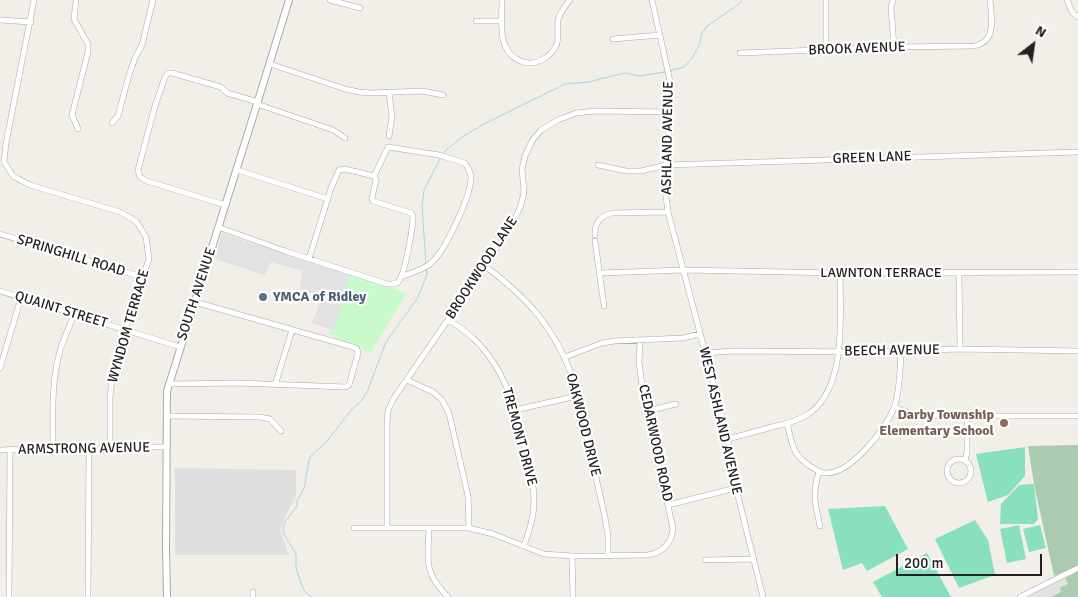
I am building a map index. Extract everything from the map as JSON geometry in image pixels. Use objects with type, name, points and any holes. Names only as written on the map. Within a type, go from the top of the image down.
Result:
[{"type":"street","name":"WYNDOM TERRACE","points":[[34,0],[4,162],[13,176],[30,185],[120,212],[136,221],[146,237],[148,259],[125,330],[112,379],[110,447]]},
{"type":"street","points":[[76,0],[74,19],[88,44],[88,52],[72,115],[78,128]]},
{"type":"street","points":[[112,123],[118,116],[129,75],[142,46],[153,0]]},
{"type":"street","name":"SOUTH AVENUE","points":[[167,597],[167,391],[258,103],[288,0]]},
{"type":"street","points":[[330,0],[360,8]]},
{"type":"street","points":[[502,0],[502,40],[512,56],[521,62],[531,63],[542,60],[551,54],[557,43],[558,19],[570,0]]},
{"type":"street","name":"ASHLAND AVENUE","points":[[652,0],[670,81],[665,189],[668,212],[678,246]]},
{"type":"street","points":[[826,0],[826,50]]},
{"type":"street","points":[[893,0],[891,7],[894,47]]},
{"type":"street","name":"BROOK AVENUE","points":[[740,53],[974,46],[984,43],[992,28],[990,0]]},
{"type":"street","points":[[1067,0],[1072,12],[1078,17]]},
{"type":"street","points":[[0,20],[30,22]]},
{"type":"street","points":[[476,21],[502,21]]},
{"type":"street","points":[[613,39],[660,35]]},
{"type":"street","points":[[270,64],[345,89],[371,93],[422,91],[443,95]]},
{"type":"street","points":[[225,205],[147,181],[140,177],[138,170],[153,114],[165,76],[168,74],[172,73],[221,88],[227,93],[333,130],[345,138]]},
{"type":"street","points":[[389,136],[392,117],[390,92]]},
{"type":"street","name":"BROOKWOOD LANE","points":[[387,527],[387,416],[390,404],[514,221],[524,192],[522,169],[525,156],[532,141],[541,130],[558,120],[576,113],[594,111],[670,112]]},
{"type":"street","points":[[218,227],[387,284],[394,284],[401,277],[410,244],[413,216],[411,213],[373,201],[376,180],[374,176],[388,146],[442,156],[465,163],[471,175],[469,190],[451,234],[430,264],[401,277]]},
{"type":"street","name":"GREEN LANE","points":[[598,164],[626,171],[641,171],[666,165],[1078,152]]},
{"type":"street","points":[[309,258],[338,170],[345,169],[374,176]]},
{"type":"street","points":[[236,170],[328,199]]},
{"type":"street","points":[[595,235],[595,226],[598,221],[612,213],[668,212]]},
{"type":"street","name":"SPRINGHILL ROAD","points":[[0,234],[142,277]]},
{"type":"street","points":[[596,242],[604,306]]},
{"type":"street","name":"WEST ASHLAND AVENUE","points":[[678,246],[728,439],[736,488],[763,597]]},
{"type":"street","name":"OAKWOOD DRIVE","points":[[485,266],[516,290],[534,308],[551,331],[565,357],[573,378],[605,518],[608,536],[608,556]]},
{"type":"street","name":"LAWNTON TERRACE","points":[[600,273],[684,270],[840,273],[1078,272]]},
{"type":"street","points":[[728,439],[787,423],[807,415],[823,400],[833,380],[839,352],[840,273]]},
{"type":"street","points":[[959,273],[960,349]]},
{"type":"street","name":"QUAINT STREET","points":[[0,291],[180,347]]},
{"type":"street","points":[[0,368],[21,298]]},
{"type":"street","points":[[169,384],[346,387],[350,382],[358,353],[357,350],[194,302]]},
{"type":"street","points":[[53,448],[55,373],[59,353],[74,314]]},
{"type":"street","name":"TREMONT DRIVE","points":[[448,320],[472,338],[488,354],[507,386],[515,410],[533,486],[534,508],[532,523],[524,546]]},
{"type":"street","points":[[275,385],[292,330]]},
{"type":"street","points":[[565,357],[602,343],[683,338],[700,334]]},
{"type":"street","name":"CEDARWOOD ROAD","points":[[608,556],[648,555],[660,551],[672,538],[673,528],[647,411],[639,362],[640,340]]},
{"type":"street","name":"BEECH AVENUE","points":[[705,353],[960,349],[1078,351]]},
{"type":"street","points":[[787,423],[794,450],[803,462],[819,472],[828,473],[836,472],[848,465],[869,447],[882,430],[894,407],[899,381],[901,351]]},
{"type":"street","points":[[406,380],[434,392],[442,400],[449,413],[468,496],[469,528]]},
{"type":"street","points":[[515,410],[577,396]]},
{"type":"street","points":[[647,411],[676,404]]},
{"type":"street","points":[[894,407],[909,413],[926,416],[1078,416]]},
{"type":"street","points":[[167,416],[259,417],[270,420],[281,431]]},
{"type":"street","points":[[965,461],[958,459],[949,464],[947,468],[948,476],[954,482],[962,483],[969,477],[970,469],[965,461],[967,452],[967,417]]},
{"type":"street","name":"ARMSTRONG AVENUE","points":[[0,450],[53,448],[89,450],[110,447],[167,447]]},
{"type":"street","points":[[9,597],[10,450]]},
{"type":"street","points":[[88,597],[89,450]]},
{"type":"street","points":[[819,472],[814,498],[820,526]]},
{"type":"street","points":[[668,505],[736,488]]},
{"type":"street","points":[[354,528],[469,528],[493,534],[544,554],[608,556]]},
{"type":"street","points":[[429,528],[429,570],[434,582],[448,597]]},
{"type":"street","points":[[572,556],[573,597]]},
{"type":"street","points":[[705,560],[754,559]]},
{"type":"street","points":[[1020,597],[1078,568]]},
{"type":"shaded area","points":[[222,233],[349,275],[335,331],[312,323],[321,300],[330,303],[331,300],[300,289],[302,271],[271,262],[265,275],[215,259]]},
{"type":"shaded area","points":[[175,468],[296,470],[296,497],[280,530],[289,555],[175,555]]},
{"type":"shaded area","points":[[1065,578],[1068,584],[1060,588],[1061,592],[1051,597],[1029,597],[1028,595]]},
{"type":"green space","points":[[349,274],[407,293],[370,353],[328,334]]},
{"type":"green space","points":[[1078,445],[1078,597],[1028,597],[1075,573],[1073,568],[1054,576],[1034,484],[1028,446]]},
{"type":"green space","points":[[1025,447],[1025,476],[1008,495],[988,502],[976,454]]},
{"type":"green space","points":[[1034,484],[1038,519],[1034,524],[1000,524],[1001,504],[1019,485]]},
{"type":"green space","points":[[885,506],[908,549],[867,571],[862,563],[843,570],[828,509]]},
{"type":"green space","points":[[975,520],[988,540],[995,575],[959,588],[935,539]]},
{"type":"green space","points":[[1019,525],[1026,559],[1007,563],[1000,529]]},
{"type":"green space","points":[[1040,525],[1046,548],[1029,552],[1023,529]]},
{"type":"green space","points":[[927,553],[951,597],[882,597],[873,582]]},
{"type":"waterway","points":[[669,71],[684,67],[693,57],[702,33],[707,26],[742,0]]},
{"type":"waterway","points":[[443,154],[462,137],[484,124],[565,84],[588,82],[625,73],[639,76],[665,72]]},
{"type":"waterway","points":[[426,264],[422,206],[424,190],[441,157]]},
{"type":"waterway","points":[[312,597],[305,592],[300,581],[296,567],[296,554],[284,534],[285,522],[297,506],[297,501],[304,488],[311,456],[328,440],[367,392],[386,342],[417,299],[427,274],[426,268]]},
{"type":"place","name":"YMCA of Ridley","points":[[263,297]]},
{"type":"place","name":"Darby Township Elementary School","points":[[1004,423]]}]
